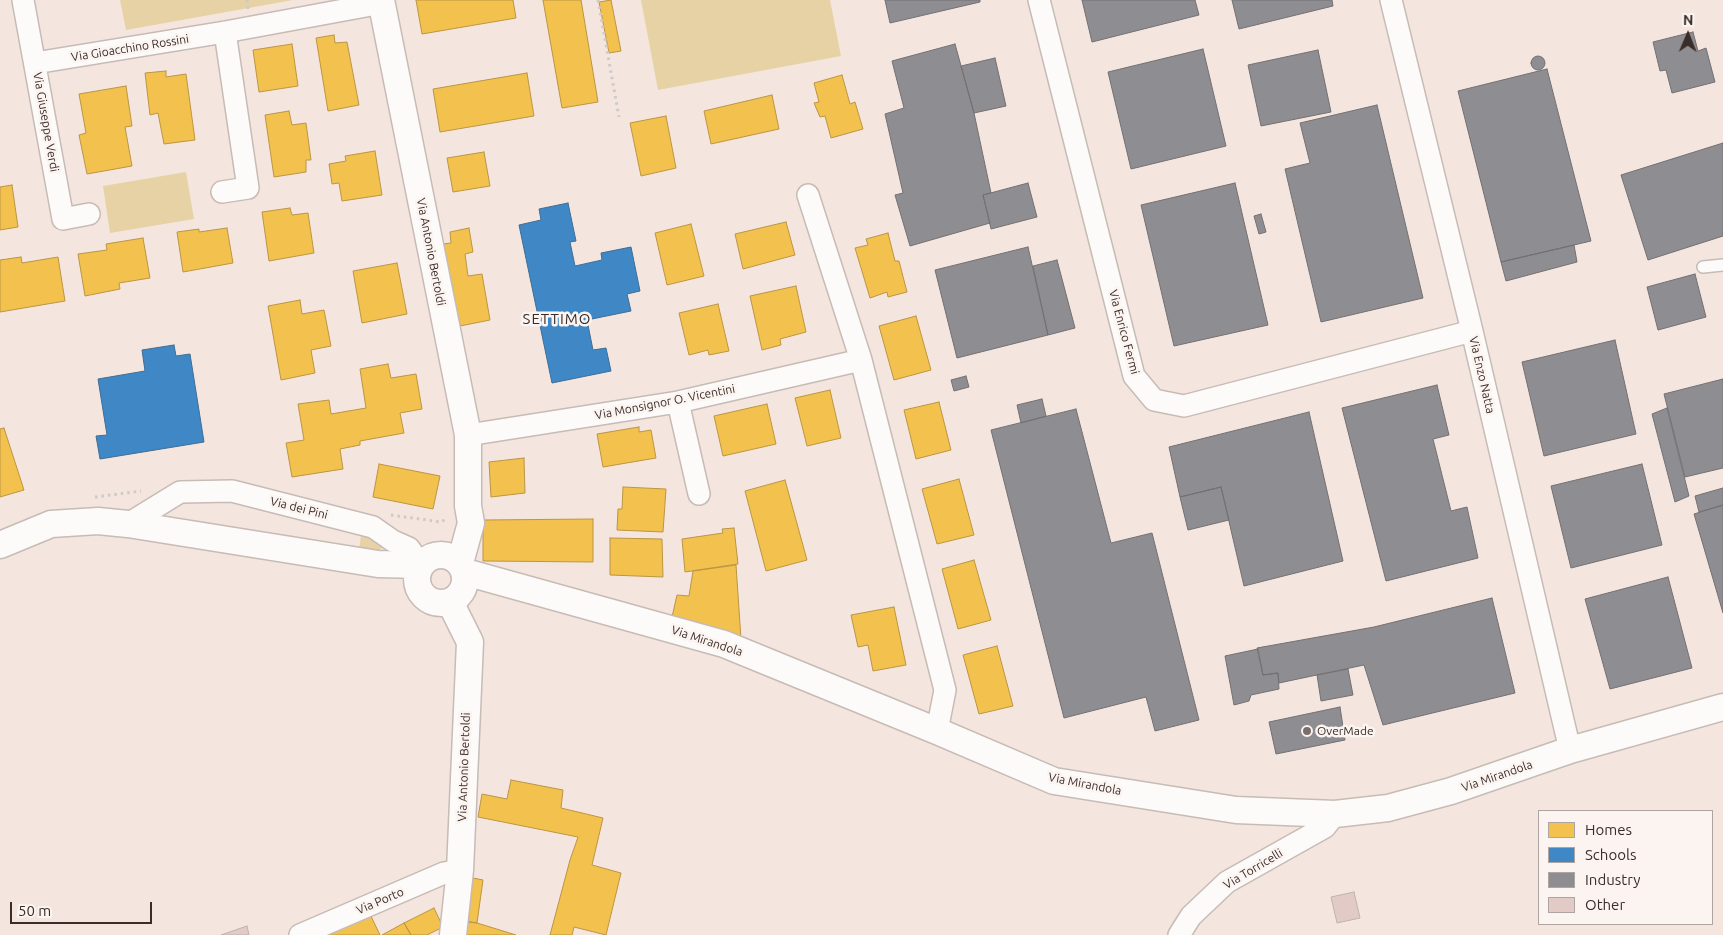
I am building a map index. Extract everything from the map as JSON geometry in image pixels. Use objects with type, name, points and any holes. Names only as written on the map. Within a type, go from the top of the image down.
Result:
[{"type":"street","name":"Via Giuseppe Verdi","points":[[23,0],[63,219],[89,214]]},
{"type":"street","name":"Via Enrico Fermi","points":[[1039,0],[1134,376],[1154,400],[1184,406],[1472,331]]},
{"type":"street","name":"Via Enzo Natta","points":[[1391,0],[1472,331],[1570,750]]},
{"type":"street","name":"Via Gioacchino Rossini","points":[[35,63],[225,32],[381,1]]},
{"type":"street","name":"Via Antonio Bertoldi","points":[[381,1],[468,435],[468,506],[471,523],[440,568],[466,585],[460,595],[450,602],[470,642],[460,870],[453,935]]},
{"type":"street","points":[[222,192],[248,188],[225,32]]},
{"type":"street","points":[[808,195],[861,360],[945,690],[937,731]]},
{"type":"street","name":"Via Monsignor O. Vicentini","points":[[468,435],[678,402],[861,360]]},
{"type":"street","points":[[678,402],[699,494]]},
{"type":"street","name":"Via dei Pini","points":[[180,492],[232,491],[373,527],[393,541],[409,548],[440,568]]},
{"type":"street","points":[[128,524],[180,492]]},
{"type":"street","points":[[177,533],[167,522],[167,516],[169,507],[180,492]]},
{"type":"street","points":[[0,545],[51,524],[98,521],[128,524],[378,564],[440,568]]},
{"type":"street","points":[[440,568],[421,594],[439,604],[450,602]]},
{"type":"street","name":"Via Mirandola","points":[[440,568],[724,644],[1054,781],[1236,810],[1335,814],[1388,808],[1451,791],[1570,750],[1723,706]]},
{"type":"street","name":"Via Torricelli","points":[[1179,935],[1190,916],[1227,882],[1325,827],[1335,814]]},
{"type":"street","name":"Via Porto","points":[[300,935],[444,873],[460,870]]},
{"type":"lane","points":[[1703,267],[1723,265]]},
{"type":"path","points":[[598,0],[619,117]]},
{"type":"shaded area","points":[[120,0],[293,0],[126,30]]},
{"type":"shaded area","points":[[641,0],[830,0],[841,56],[658,90]]},
{"type":"shaded area","points":[[186,172],[194,219],[110,233],[103,186]]},
{"type":"shaded area","points":[[362,529],[383,546],[381,549],[377,552],[359,550]]},
{"type":"building: Homes","points":[[416,0],[513,0],[516,18],[422,34]]},
{"type":"building: Homes","points":[[543,0],[581,0],[598,102],[562,108]]},
{"type":"building: Homes","points":[[611,0],[621,51],[609,53],[599,2]]},
{"type":"building: Homes","points":[[334,35],[335,43],[347,42],[359,105],[328,111],[316,38]]},
{"type":"building: Homes","points":[[292,44],[298,86],[259,92],[253,50]]},
{"type":"building: Homes","points":[[166,71],[166,77],[186,74],[195,140],[164,144],[158,113],[150,115],[145,73]]},
{"type":"building: Homes","points":[[527,73],[534,116],[440,132],[433,89]]},
{"type":"building: Homes","points":[[842,75],[850,104],[855,102],[863,129],[831,138],[825,116],[820,117],[814,103],[819,102],[814,83]]},
{"type":"building: Homes","points":[[126,86],[132,126],[125,127],[132,166],[87,174],[79,135],[86,133],[79,94]]},
{"type":"building: Homes","points":[[772,95],[779,129],[711,144],[704,111]]},
{"type":"building: Homes","points":[[289,111],[292,125],[306,123],[311,160],[306,160],[306,172],[274,177],[265,115]]},
{"type":"building: Homes","points":[[666,116],[676,168],[641,176],[630,123]]},
{"type":"building: Homes","points":[[375,151],[382,195],[342,201],[339,183],[332,184],[329,164],[346,161],[345,156]]},
{"type":"building: Homes","points":[[484,152],[490,186],[453,192],[447,158]]},
{"type":"building: Homes","points":[[12,185],[18,227],[0,230],[0,187]]},
{"type":"building: Homes","points":[[290,208],[292,215],[308,213],[314,253],[269,261],[262,212]]},
{"type":"building: Homes","points":[[786,222],[795,255],[743,269],[735,234]]},
{"type":"building: Homes","points":[[691,224],[704,276],[667,285],[655,233]]},
{"type":"building: Homes","points":[[227,228],[233,263],[183,272],[177,232],[199,229],[199,232]]},
{"type":"building: Homes","points":[[469,228],[473,252],[465,254],[468,276],[482,274],[490,320],[460,326],[443,244],[451,243],[450,232]]},
{"type":"building: Homes","points":[[888,233],[895,261],[899,261],[907,292],[888,297],[887,292],[870,298],[855,248],[868,245],[866,239]]},
{"type":"building: Homes","points":[[143,238],[150,278],[119,283],[120,289],[85,296],[78,254],[107,250],[106,244]]},
{"type":"building: Homes","points":[[21,257],[22,263],[58,257],[65,301],[0,312],[0,260]]},
{"type":"building: Homes","points":[[397,263],[407,314],[362,323],[353,271]]},
{"type":"building: Homes","points":[[796,286],[806,332],[780,339],[781,345],[762,350],[750,296]]},
{"type":"building: Homes","points":[[300,300],[302,314],[324,310],[331,346],[311,350],[315,373],[281,380],[268,306]]},
{"type":"building: Homes","points":[[718,304],[729,351],[709,355],[708,350],[689,355],[679,313]]},
{"type":"building: Homes","points":[[916,316],[931,370],[894,380],[879,326]]},
{"type":"building: Homes","points":[[388,364],[391,378],[416,374],[422,409],[400,413],[404,433],[360,441],[360,445],[340,449],[343,469],[292,477],[286,443],[304,440],[298,404],[329,400],[331,414],[366,408],[360,369]]},
{"type":"building: Homes","points":[[830,390],[841,438],[807,446],[795,398]]},
{"type":"building: Homes","points":[[939,402],[951,450],[916,459],[904,410]]},
{"type":"building: Homes","points":[[767,404],[776,444],[723,456],[714,416]]},
{"type":"building: Homes","points":[[639,427],[639,432],[651,430],[656,458],[603,467],[597,434]]},
{"type":"building: Homes","points":[[4,428],[24,490],[0,497],[0,429]]},
{"type":"building: Homes","points":[[524,458],[525,493],[491,497],[489,462]]},
{"type":"building: Homes","points":[[379,464],[440,476],[433,509],[373,497]]},
{"type":"building: Homes","points":[[959,479],[974,535],[937,544],[922,489]]},
{"type":"building: Homes","points":[[785,480],[807,560],[766,571],[745,491]]},
{"type":"building: Homes","points":[[623,487],[666,489],[663,532],[617,530],[618,509],[622,509]]},
{"type":"building: Homes","points":[[593,519],[593,562],[483,561],[483,520]]},
{"type":"building: Homes","points":[[734,528],[738,564],[685,572],[682,539],[723,533],[722,529]]},
{"type":"building: Homes","points":[[610,538],[662,539],[663,577],[610,575]]},
{"type":"building: Homes","points":[[974,560],[991,620],[958,629],[942,569]]},
{"type":"building: Homes","points":[[736,565],[741,639],[672,617],[677,595],[689,596],[693,571]]},
{"type":"building: Homes","points":[[894,607],[906,665],[873,671],[868,645],[858,647],[851,615]]},
{"type":"building: Homes","points":[[997,646],[1013,706],[979,714],[963,655]]},
{"type":"building: Homes","points":[[511,780],[563,790],[561,808],[603,818],[592,865],[621,873],[606,935],[574,927],[572,935],[550,935],[578,837],[478,817],[482,794],[507,799]]},
{"type":"building: Homes","points":[[468,877],[483,880],[477,923],[463,921]]},
{"type":"building: Homes","points":[[434,908],[443,927],[427,935],[411,935],[404,923]]},
{"type":"building: Homes","points":[[368,910],[380,935],[326,935]]},
{"type":"building: Homes","points":[[463,921],[477,923],[516,935],[463,935]]},
{"type":"building: Homes","points":[[404,923],[411,935],[382,935]]},
{"type":"building: Schools","points":[[568,203],[576,241],[570,242],[575,266],[602,260],[601,253],[631,247],[640,291],[627,294],[631,311],[587,320],[593,350],[606,348],[611,371],[552,383],[519,225],[541,220],[539,209]]},
{"type":"building: Schools","points":[[174,345],[176,356],[190,354],[204,442],[100,459],[96,436],[107,435],[98,379],[145,371],[142,350]]},
{"type":"building: Industry","points":[[885,0],[980,0],[980,2],[890,23]]},
{"type":"building: Industry","points":[[1082,0],[1195,0],[1199,15],[1092,42]]},
{"type":"building: Industry","points":[[1232,0],[1332,0],[1333,6],[1239,29]]},
{"type":"building: Industry","points":[[1693,32],[1698,51],[1706,48],[1715,82],[1672,93],[1666,70],[1660,71],[1653,42]]},
{"type":"building: Industry","points":[[955,44],[974,113],[991,193],[983,195],[990,223],[910,246],[895,195],[903,193],[885,114],[904,108],[892,61]]},
{"type":"building: Industry","points":[[1203,49],[1226,146],[1131,169],[1108,72]]},
{"type":"building: Industry","points":[[1318,50],[1331,112],[1261,126],[1248,65]]},
{"type":"building: Industry","points":[[1538,56],[1543,58],[1545,63],[1543,68],[1538,70],[1533,68],[1531,63],[1533,58]]},
{"type":"building: Industry","points":[[995,58],[1006,106],[974,113],[961,66]]},
{"type":"building: Industry","points":[[1547,69],[1591,241],[1501,262],[1458,91]]},
{"type":"building: Industry","points":[[1377,105],[1423,298],[1321,322],[1285,169],[1310,163],[1300,123]]},
{"type":"building: Industry","points":[[1723,143],[1723,236],[1648,260],[1621,175]]},
{"type":"building: Industry","points":[[1028,183],[1037,217],[991,229],[983,195]]},
{"type":"building: Industry","points":[[1235,183],[1268,325],[1174,346],[1141,205]]},
{"type":"building: Industry","points":[[1261,214],[1266,232],[1259,234],[1254,216]]},
{"type":"building: Industry","points":[[1574,245],[1577,262],[1506,281],[1501,262]]},
{"type":"building: Industry","points":[[1028,247],[1048,335],[957,358],[935,270]]},
{"type":"building: Industry","points":[[1057,260],[1075,328],[1048,335],[1033,266]]},
{"type":"building: Industry","points":[[1695,274],[1706,317],[1658,330],[1647,287]]},
{"type":"building: Industry","points":[[1615,340],[1636,434],[1544,456],[1522,362]]},
{"type":"building: Industry","points":[[966,376],[969,387],[954,391],[951,380]]},
{"type":"building: Industry","points":[[1723,379],[1723,468],[1685,477],[1664,394]]},
{"type":"building: Industry","points":[[1437,385],[1449,435],[1433,439],[1451,511],[1467,507],[1478,558],[1386,581],[1342,408]]},
{"type":"building: Industry","points":[[1042,399],[1046,416],[1021,423],[1017,405]]},
{"type":"building: Industry","points":[[1667,408],[1689,496],[1675,502],[1652,414]]},
{"type":"building: Industry","points":[[1076,409],[1111,543],[1152,533],[1199,720],[1155,731],[1146,697],[1064,718],[991,430]]},
{"type":"building: Industry","points":[[1309,412],[1343,561],[1244,586],[1221,487],[1180,497],[1169,447]]},
{"type":"building: Industry","points":[[1642,464],[1662,545],[1571,568],[1551,486]]},
{"type":"building: Industry","points":[[1221,487],[1229,520],[1188,530],[1180,497]]},
{"type":"building: Industry","points":[[1723,488],[1723,505],[1699,512],[1695,496]]},
{"type":"building: Industry","points":[[1723,505],[1723,613],[1694,514]]},
{"type":"building: Industry","points":[[1668,577],[1692,668],[1610,689],[1585,599]]},
{"type":"building: Industry","points":[[1492,598],[1515,693],[1383,725],[1364,665],[1279,683],[1278,673],[1263,675],[1257,648],[1374,627]]},
{"type":"building: Industry","points":[[1258,649],[1263,675],[1278,673],[1279,689],[1251,695],[1249,701],[1234,705],[1225,656]]},
{"type":"building: Industry","points":[[1348,669],[1353,695],[1321,701],[1317,675]]},
{"type":"building: Industry","name":"OverMade","points":[[1340,707],[1345,740],[1276,754],[1269,722]]},
{"type":"building: Other","points":[[1354,892],[1360,918],[1337,923],[1331,897]]},
{"type":"building: Other","points":[[247,926],[249,935],[221,935]]},
{"type":"place","name":"OverMade","points":[[1307,731]]},
{"type":"district","name":"SETTIMO","points":[[557,319]]}]
